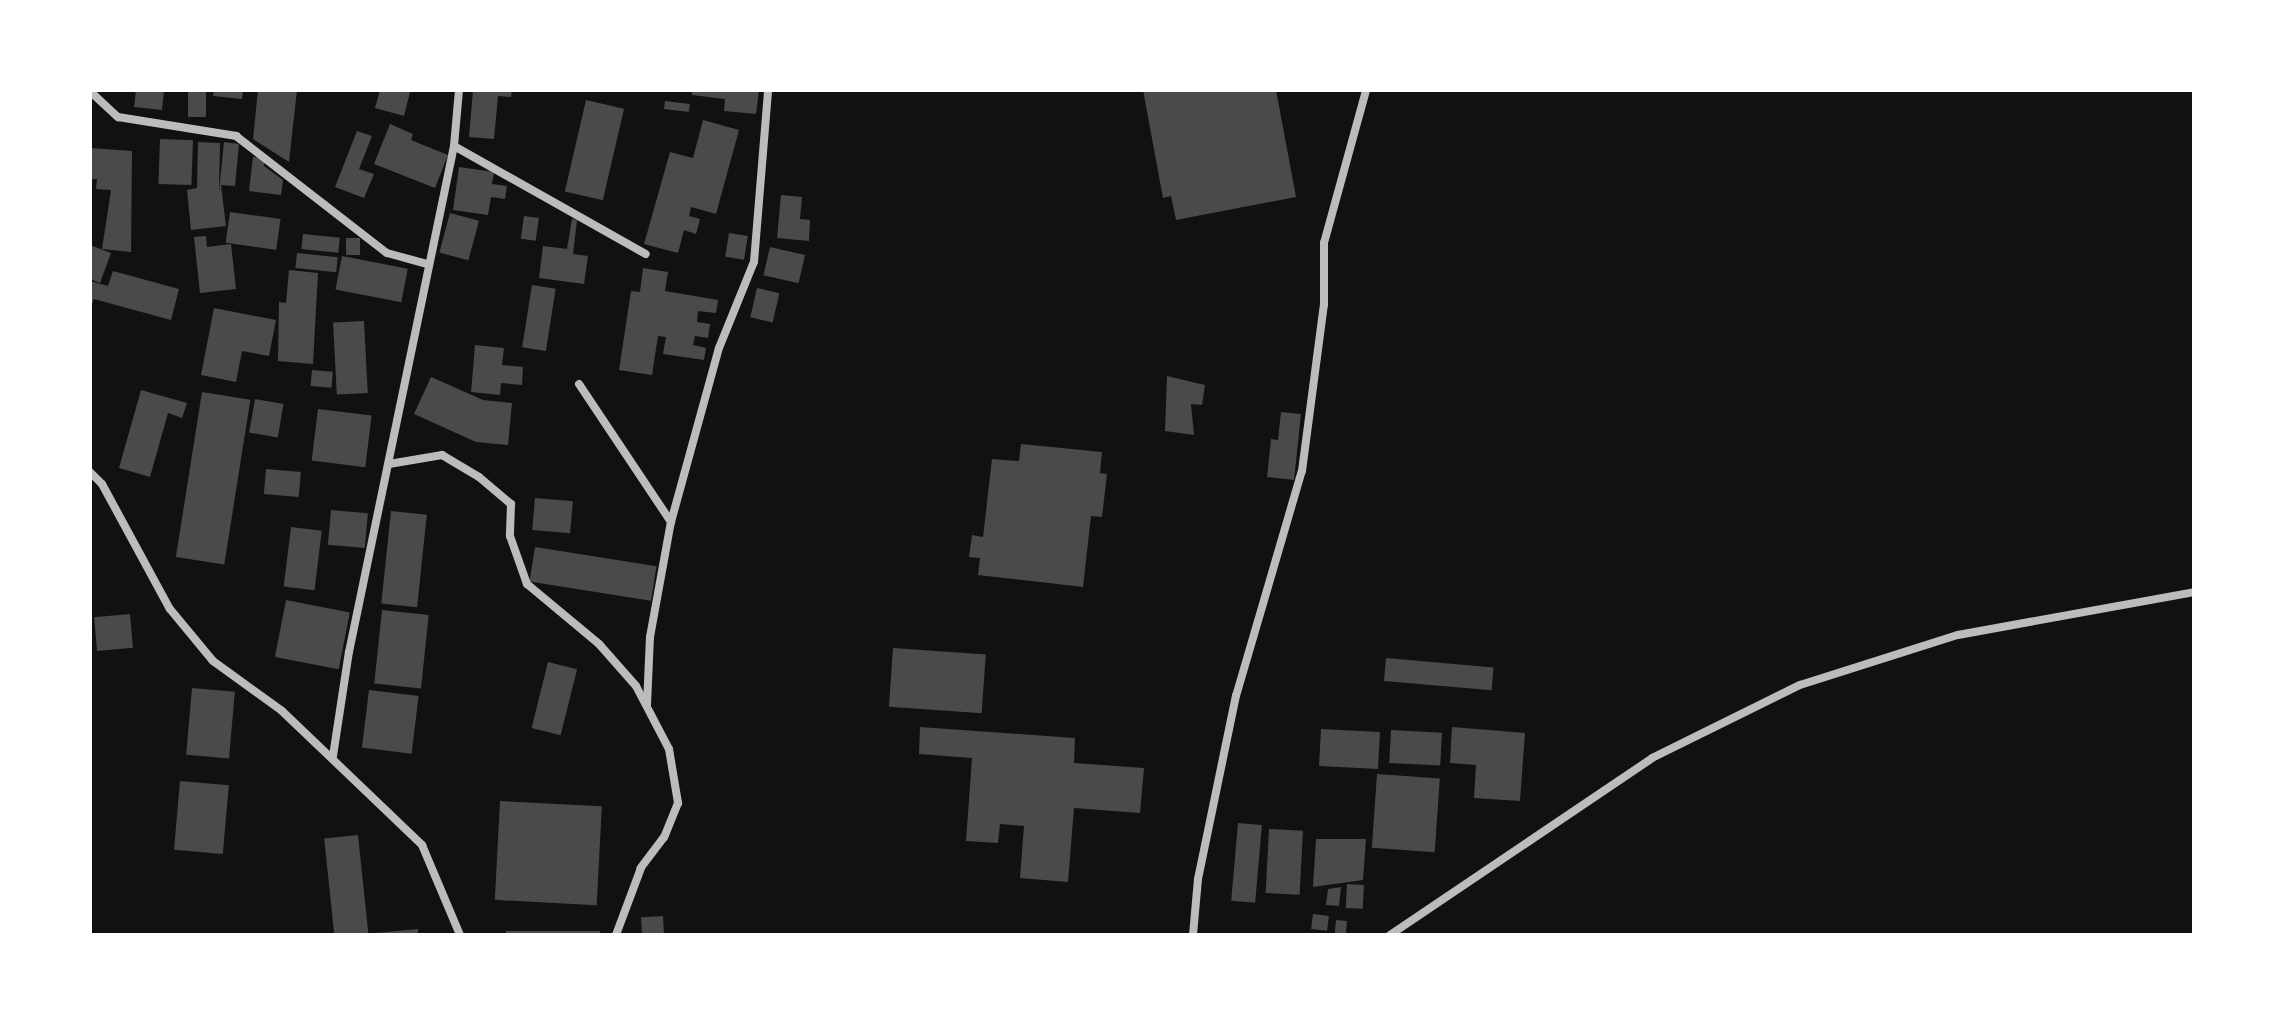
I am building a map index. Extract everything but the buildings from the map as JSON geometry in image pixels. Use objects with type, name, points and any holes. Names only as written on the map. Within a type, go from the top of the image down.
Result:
[{"type":"street","points":[[333,756],[349,652],[427,264],[454,146],[459,90]]},
{"type":"street","points":[[646,706],[650,637],[671,522],[719,348],[754,262],[768,90]]},
{"type":"street","points":[[1193,935],[1198,879],[1236,696],[1302,471],[1324,305],[1324,243],[1366,90]]},
{"type":"street","points":[[93,94],[118,117],[236,136],[387,253],[427,264]]},
{"type":"street","points":[[454,146],[646,254]]},
{"type":"street","points":[[579,384],[671,522]]},
{"type":"street","points":[[389,464],[442,455],[479,477],[511,504],[510,536],[527,584],[599,644],[636,686],[669,749],[678,803],[664,837],[641,868],[616,935]]},
{"type":"street","points":[[90,472],[102,484],[170,609],[213,661],[282,711],[333,756],[422,845],[460,935]]},
{"type":"street","points":[[1390,935],[1652,758],[1800,685],[1958,635],[2194,592]]}]
